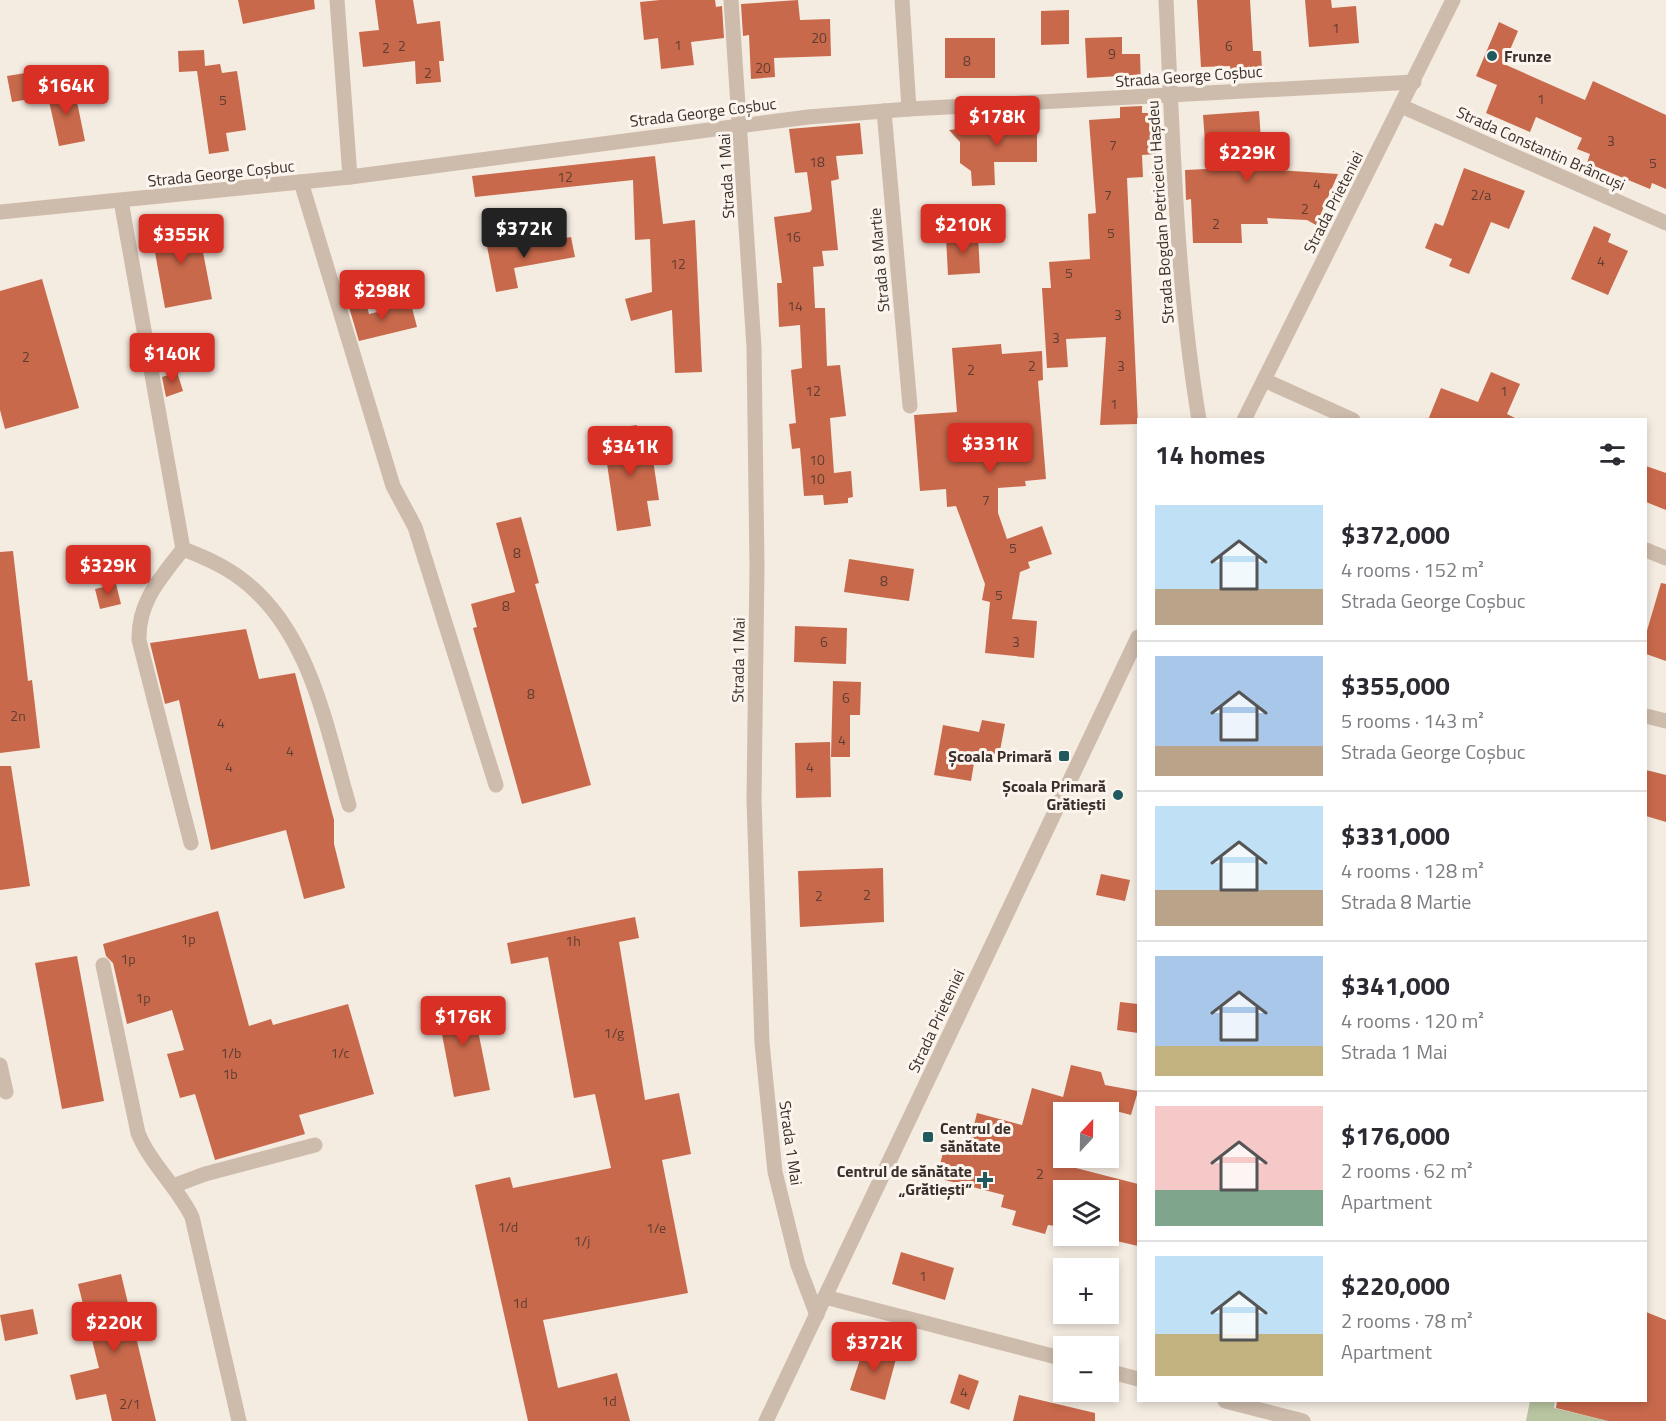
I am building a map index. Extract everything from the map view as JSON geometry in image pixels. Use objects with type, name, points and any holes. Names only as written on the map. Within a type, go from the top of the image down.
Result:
[{"type":"street","points":[[336,0],[350,177]]},
{"type":"street","name":"Strada 1 Mai","points":[[731,0],[754,347],[757,566],[754,800],[762,1043],[775,1172],[798,1265],[817,1315]]},
{"type":"street","points":[[902,0],[909,109]]},
{"type":"street","name":"Strada Bogdan Petriceicu Hașdeu","points":[[1166,0],[1177,237],[1189,358],[1199,418]]},
{"type":"street","name":"Strada Prieteniei","points":[[1245,418],[1453,0]]},
{"type":"street","name":"Strada George Coșbuc","points":[[0,212],[350,177],[741,124],[909,109],[1414,82]]},
{"type":"street","name":"Strada Constantin Brâncuși","points":[[1401,106],[1666,223]]},
{"type":"street","name":"Strada 8 Martie","points":[[884,111],[910,406]]},
{"type":"street","points":[[301,182],[393,486],[415,527],[496,785]]},
{"type":"street","points":[[121,201],[183,549],[147,598],[138,624],[139,640],[191,843]]},
{"type":"street","points":[[1264,380],[1349,418]]},
{"type":"street","points":[[183,549],[217,563],[242,579],[269,606],[291,637],[313,682],[349,805]]},
{"type":"street","points":[[1647,550],[1666,558]]},
{"type":"street","name":"Strada Prieteniei","points":[[766,1421],[1137,639]]},
{"type":"street","points":[[1647,716],[1666,721]]},
{"type":"street","points":[[103,965],[138,1132],[146,1153],[173,1186],[192,1217],[239,1421]]},
{"type":"street","points":[[0,1065],[6,1092]]},
{"type":"street","points":[[173,1186],[205,1174],[315,1145]]},
{"type":"street","points":[[825,1297],[1053,1356]]},
{"type":"street","points":[[1119,1374],[1137,1379]]},
{"type":"street","points":[[1230,1402],[1303,1421]]},
{"type":"green space","points":[[1530,1402],[1555,1402],[1554,1408],[1608,1421],[1526,1421]]},
{"type":"building","points":[[238,0],[314,0],[315,9],[243,24]]},
{"type":"building","points":[[375,0],[413,0],[417,24],[440,21],[444,61],[439,61],[441,82],[416,84],[415,61],[363,67],[359,32],[379,30]]},
{"type":"building","points":[[715,0],[716,7],[722,6],[724,38],[691,42],[694,65],[661,69],[658,38],[644,40],[640,2]]},
{"type":"building","points":[[798,0],[800,20],[830,19],[831,56],[774,58],[775,77],[751,79],[749,35],[743,36],[741,4]]},
{"type":"building","points":[[1197,0],[1250,0],[1253,51],[1261,51],[1262,71],[1231,73],[1230,66],[1201,67]]},
{"type":"building","points":[[1305,0],[1331,0],[1332,8],[1356,6],[1359,43],[1309,47]]},
{"type":"building","points":[[1069,10],[1069,44],[1041,45],[1041,11]]},
{"type":"building","points":[[1499,22],[1518,31],[1504,64],[1585,100],[1593,81],[1666,115],[1666,189],[1652,183],[1650,189],[1587,163],[1590,154],[1577,149],[1582,138],[1536,117],[1530,132],[1486,113],[1497,85],[1476,76]]},
{"type":"building","points":[[1122,37],[1122,54],[1140,54],[1141,87],[1119,88],[1119,76],[1087,78],[1085,38]]},
{"type":"building","points":[[945,38],[995,38],[995,78],[945,78]]},
{"type":"building","points":[[204,50],[205,66],[220,64],[222,73],[237,71],[246,130],[226,133],[229,151],[209,154],[197,71],[179,72],[178,51]]},
{"type":"building","points":[[44,70],[48,96],[12,102],[7,76]]},
{"type":"building","points":[[74,87],[85,141],[59,146],[47,92]]},
{"type":"building","points":[[1142,106],[1142,113],[1156,113],[1157,154],[1142,155],[1143,177],[1127,178],[1137,424],[1100,425],[1106,337],[1066,339],[1068,367],[1047,368],[1042,288],[1051,288],[1049,262],[1090,259],[1088,214],[1096,213],[1089,120],[1120,118],[1120,107]]},
{"type":"building","points":[[1259,111],[1263,169],[1338,174],[1316,225],[1307,220],[1267,218],[1268,224],[1241,224],[1242,243],[1193,243],[1191,199],[1186,200],[1185,170],[1207,169],[1203,115]]},
{"type":"building","points":[[1009,115],[1037,116],[1037,162],[994,162],[995,185],[972,186],[971,171],[960,163],[960,142],[949,130],[1009,123]]},
{"type":"building","points":[[860,123],[863,154],[836,156],[839,179],[831,181],[838,250],[822,251],[824,266],[813,267],[815,308],[825,308],[827,366],[840,365],[846,416],[830,418],[834,473],[851,471],[853,497],[848,498],[848,503],[824,505],[823,495],[804,496],[800,448],[792,449],[789,424],[796,423],[791,370],[802,368],[800,325],[779,327],[777,283],[782,283],[774,217],[810,212],[812,209],[807,172],[795,173],[789,129]]},
{"type":"building","points":[[655,156],[663,224],[695,220],[702,372],[675,373],[672,310],[631,321],[625,299],[652,292],[650,239],[635,240],[633,180],[475,197],[472,176]]},
{"type":"building","points":[[1464,168],[1525,191],[1509,229],[1491,222],[1469,274],[1449,266],[1452,259],[1425,248],[1435,223],[1443,226]]},
{"type":"building","points":[[197,221],[212,299],[165,308],[151,230]]},
{"type":"building","points":[[1594,226],[1611,234],[1608,242],[1628,251],[1608,295],[1571,279]]},
{"type":"building","points":[[978,235],[980,273],[948,275],[946,237]]},
{"type":"building","points":[[571,237],[575,257],[514,268],[518,288],[496,292],[487,246],[509,242],[510,247]]},
{"type":"building","points":[[42,279],[79,408],[5,429],[0,410],[0,291]]},
{"type":"building","points":[[366,303],[369,314],[411,304],[417,327],[359,341],[349,307]]},
{"type":"building","points":[[1001,344],[1002,354],[1042,351],[1043,380],[1038,381],[1046,479],[1025,481],[1026,486],[998,488],[998,513],[1007,539],[1042,526],[1052,554],[1028,562],[1030,568],[1020,572],[1012,619],[1037,621],[1034,658],[985,653],[990,602],[982,600],[985,584],[956,506],[947,507],[946,489],[920,491],[914,415],[957,412],[952,348]]},
{"type":"building","points":[[177,372],[183,391],[166,397],[162,377]]},
{"type":"building","points":[[1491,372],[1520,384],[1507,414],[1515,418],[1429,418],[1441,388],[1478,402]]},
{"type":"building","points":[[637,425],[640,448],[651,446],[659,500],[647,501],[651,526],[617,531],[602,430]]},
{"type":"building","points":[[1647,466],[1666,473],[1666,510],[1647,502]]},
{"type":"building","points":[[521,517],[539,583],[535,584],[591,785],[522,804],[473,628],[477,627],[471,604],[515,592],[496,523]]},
{"type":"building","points":[[13,551],[28,681],[32,680],[40,748],[0,753],[0,552]]},
{"type":"building","points":[[849,559],[914,569],[909,601],[844,592]]},
{"type":"building","points":[[1661,583],[1666,584],[1666,661],[1647,654],[1647,631]]},
{"type":"building","points":[[116,584],[121,604],[100,609],[95,589]]},
{"type":"building","points":[[795,626],[847,628],[846,664],[794,662]]},
{"type":"building","points":[[246,629],[259,679],[295,673],[334,820],[334,844],[345,888],[304,899],[286,830],[211,850],[179,700],[165,704],[150,643]]},
{"type":"building","points":[[833,681],[861,682],[860,715],[850,715],[850,757],[831,757]]},
{"type":"building","points":[[982,720],[1005,724],[999,756],[976,752],[971,781],[934,775],[943,725],[979,732]]},
{"type":"building","points":[[830,742],[831,797],[796,798],[795,743]]},
{"type":"building","points":[[0,766],[11,766],[30,886],[0,890]]},
{"type":"building","points":[[1647,770],[1666,775],[1666,822],[1647,816]]},
{"type":"building","points":[[883,868],[884,922],[800,927],[798,871]]},
{"type":"building","points":[[1101,874],[1130,880],[1125,901],[1096,895]]},
{"type":"building","points":[[218,911],[249,1026],[271,1019],[273,1025],[348,1004],[374,1094],[299,1115],[305,1134],[215,1160],[195,1094],[180,1098],[167,1054],[184,1050],[172,1010],[127,1024],[113,963],[106,956],[103,944]]},
{"type":"building","points":[[635,917],[639,938],[619,942],[645,1100],[679,1093],[691,1154],[662,1160],[688,1293],[543,1320],[558,1388],[617,1373],[630,1421],[528,1421],[475,1185],[510,1177],[513,1188],[611,1168],[595,1094],[574,1098],[548,957],[511,964],[507,943]]},
{"type":"building","points":[[77,956],[104,1101],[62,1109],[35,963]]},
{"type":"building","points":[[471,996],[490,1090],[454,1097],[436,1003]]},
{"type":"building","points":[[1120,1002],[1137,1004],[1137,1033],[1117,1030]]},
{"type":"building","points":[[1071,1065],[1101,1072],[1105,1085],[1137,1091],[1131,1115],[1119,1112],[1119,1102],[1053,1102],[1053,1168],[1076,1168],[1137,1184],[1137,1246],[1119,1242],[1119,1180],[1053,1180],[1053,1226],[1048,1225],[1045,1234],[1012,1225],[1016,1211],[1001,1207],[1004,1195],[937,1178],[946,1139],[969,1145],[977,1113],[1022,1125],[1032,1088],[1063,1097]]},
{"type":"building","points":[[901,1252],[954,1268],[945,1300],[892,1284]]},
{"type":"building","points":[[121,1274],[156,1421],[112,1421],[106,1394],[76,1400],[70,1375],[99,1368],[78,1284]]},
{"type":"building","points":[[33,1309],[38,1334],[5,1341],[0,1315]]},
{"type":"building","points":[[1647,1312],[1666,1320],[1666,1421],[1608,1421],[1556,1408],[1557,1402],[1647,1402]]},
{"type":"building","points":[[864,1347],[897,1355],[885,1400],[850,1390]]},
{"type":"building","points":[[959,1374],[979,1381],[969,1410],[950,1403]]},
{"type":"building","points":[[1019,1395],[1095,1413],[1095,1421],[1013,1421]]},
{"type":"place","name":"Frunze","points":[[1492,56]]},
{"type":"place","name":"Școala Primară","points":[[1064,756]]},
{"type":"place","name":"Școala Primară Grătiești","points":[[1118,795]]},
{"type":"place","name":"Centrul de sănătate","points":[[928,1137]]},
{"type":"place","name":"Centrul de sănătate „Grătiești“","points":[[985,1180]]}]
